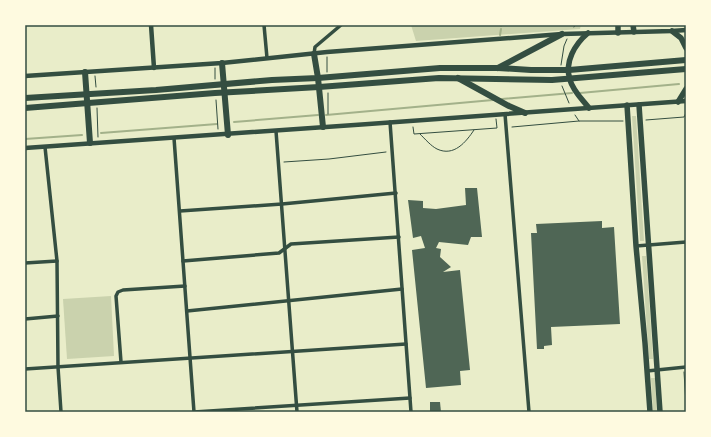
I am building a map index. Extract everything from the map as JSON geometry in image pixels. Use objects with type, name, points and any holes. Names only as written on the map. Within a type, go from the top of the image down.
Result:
[{"type":"highway","points":[[498,68],[562,34]]},
{"type":"highway","points":[[314,54],[323,127]]},
{"type":"highway","points":[[25,98],[86,95],[440,68],[569,70],[686,60]]},
{"type":"highway","points":[[222,63],[228,135]]},
{"type":"highway","points":[[25,108],[224,92],[439,78],[569,79],[686,69]]},
{"type":"highway","points":[[85,72],[90,143]]},
{"type":"highway","points":[[457,78],[509,106],[525,112]]},
{"type":"main road","points":[[618,25],[618,33]]},
{"type":"main road","points":[[633,25],[634,32]]},
{"type":"main road","points":[[672,31],[681,38],[686,48]]},
{"type":"main road","points":[[588,33],[580,39],[569,60],[569,79],[575,92],[589,108]]},
{"type":"main road","points":[[678,102],[686,89]]},
{"type":"main road","points":[[639,104],[660,412]]},
{"type":"main road","points":[[626,105],[650,412]]},
{"type":"street","points":[[151,25],[154,68]]},
{"type":"street","points":[[264,25],[267,58]]},
{"type":"street","points":[[314,54],[315,47],[341,25]]},
{"type":"street","points":[[25,76],[222,63],[346,51],[562,34],[686,30]]},
{"type":"street","points":[[25,148],[228,135],[686,101]]},
{"type":"street","points":[[505,114],[528,412]]},
{"type":"street","points":[[390,122],[411,412]]},
{"type":"street","points":[[276,131],[297,412]]},
{"type":"street","points":[[174,138],[194,412],[410,398]]},
{"type":"street","points":[[45,147],[57,261],[58,367],[61,412]]},
{"type":"street","points":[[180,211],[282,204],[396,193]]},
{"type":"street","points":[[183,261],[279,252],[291,244],[399,237]]},
{"type":"street","points":[[636,246],[686,242]]},
{"type":"street","points":[[25,263],[57,261]]},
{"type":"street","points":[[121,362],[116,296],[118,292],[123,290],[185,286]]},
{"type":"street","points":[[187,311],[402,290]]},
{"type":"street","points":[[25,318],[58,316]]},
{"type":"street","points":[[25,369],[406,344]]},
{"type":"street","points":[[647,371],[685,367]]},
{"type":"path","points":[[640,120],[684,117],[686,113]]},
{"type":"path","points":[[496,115],[497,128]]},
{"type":"path","points":[[413,121],[414,134],[579,121],[628,121]]},
{"type":"path","points":[[420,133],[438,149],[448,151],[458,148],[465,143],[474,130]]},
{"type":"path","points":[[279,162],[329,159],[393,151]]},
{"type":"path","points":[[685,367],[686,403]]},
{"type":"green space","points":[[411,25],[581,25],[580,29],[416,41]]},
{"type":"green space","points":[[632,116],[636,116],[644,241],[640,241]]},
{"type":"green space","points":[[642,256],[646,256],[653,359],[649,359]]},
{"type":"green space","points":[[111,296],[114,356],[67,359],[63,299]]},
{"type":"green space","points":[[651,378],[655,378],[657,412],[653,412]]},
{"type":"building","points":[[465,188],[477,188],[482,237],[471,237],[468,245],[439,242],[436,248],[441,249],[440,257],[451,267],[443,272],[460,270],[470,370],[460,371],[461,385],[426,388],[412,250],[425,248],[421,236],[413,238],[408,200],[423,201],[423,208],[436,209],[466,205]]},
{"type":"building","points":[[602,221],[602,228],[614,227],[620,324],[551,327],[552,345],[544,346],[544,349],[537,349],[531,233],[537,233],[536,224]]},
{"type":"building","points":[[430,402],[440,402],[441,412],[430,412]]},
{"type":"waterway","points":[[500,35],[501,29]]},
{"type":"waterway","points":[[580,93],[679,84]]},
{"type":"waterway","points":[[502,99],[572,93]]},
{"type":"waterway","points":[[326,115],[493,100]]},
{"type":"waterway","points":[[234,122],[318,115]]},
{"type":"waterway","points":[[101,133],[217,124]]},
{"type":"waterway","points":[[25,139],[82,135]]}]
